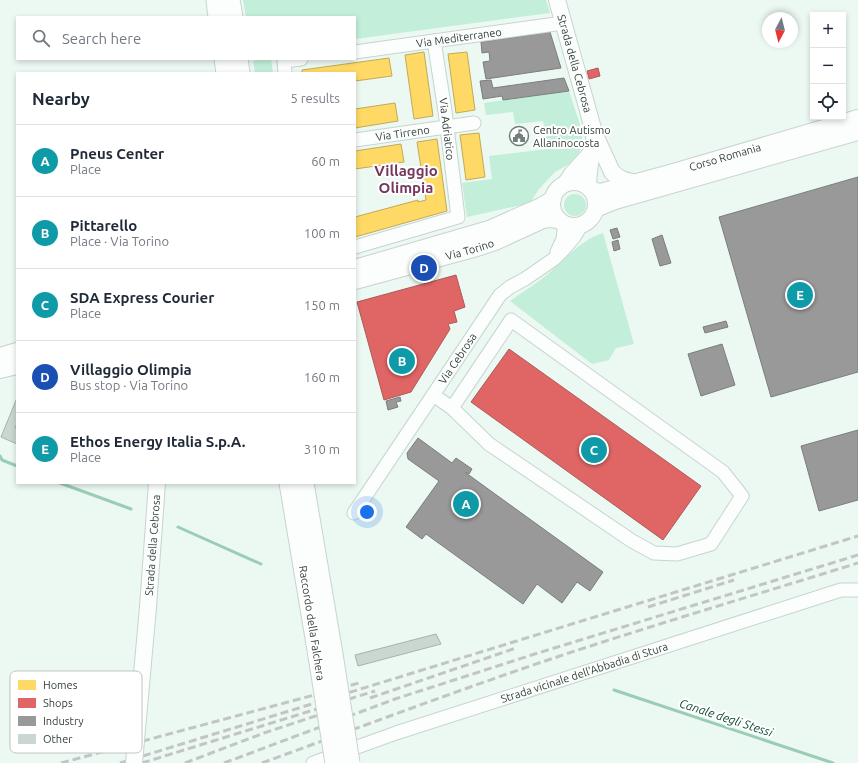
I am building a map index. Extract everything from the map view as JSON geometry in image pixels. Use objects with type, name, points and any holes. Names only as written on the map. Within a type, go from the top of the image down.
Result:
[{"type":"highway","points":[[216,0],[218,16]]},
{"type":"highway","points":[[230,0],[233,16]]},
{"type":"highway","points":[[224,60],[226,72]]},
{"type":"highway","points":[[238,60],[240,72]]},
{"type":"highway","name":"Raccordo della Falchera","points":[[289,484],[350,763]]},
{"type":"highway","name":"Raccordo della Falchera","points":[[304,484],[335,763]]},
{"type":"main road","name":"Strada della Cebrosa","points":[[557,0],[594,132],[594,145],[588,176],[590,188]]},
{"type":"main road","name":"Corso Romania","points":[[590,188],[601,192],[637,183],[858,118]]},
{"type":"main road","points":[[594,132],[612,172],[620,179],[637,183]]},
{"type":"main road","name":"Corso Romania","points":[[596,209],[615,201],[858,132]]},
{"type":"main road","points":[[566,184],[572,174],[593,151]]},
{"type":"main road","points":[[575,182],[580,183],[590,188],[595,196],[596,209],[589,220],[582,224],[573,226],[562,221],[554,211],[553,199],[555,193],[566,184],[575,182]]},
{"type":"main road","name":"Via Torino","points":[[356,268],[489,229],[541,206],[553,199]]},
{"type":"main road","name":"Via Torino","points":[[356,281],[477,248],[495,242],[544,220],[550,219],[562,221]]},
{"type":"main road","points":[[0,356],[16,351]]},
{"type":"main road","points":[[0,370],[16,366]]},
{"type":"main road","name":"Strada della Cebrosa","points":[[142,674],[157,484]]},
{"type":"main road","name":"Strada della Cebrosa","points":[[134,763],[135,753]]},
{"type":"street","name":"Via Mediterraneo","points":[[356,52],[563,23]]},
{"type":"street","name":"Via Adriatico","points":[[356,247],[458,217],[445,111],[434,41]]},
{"type":"street","points":[[286,72],[284,61],[292,60]]},
{"type":"street","name":"Via Tirreno","points":[[356,140],[474,123]]},
{"type":"street","points":[[554,259],[562,239],[562,221]]},
{"type":"street","name":"Via Cebrosa","points":[[354,514],[500,294],[554,259],[570,242],[582,224]]},
{"type":"street","points":[[433,395],[452,408],[489,444],[632,541],[654,553],[677,554],[711,544],[742,496],[723,472],[511,320],[452,408]]},
{"type":"street","name":"Strada vicinale dell'Abbadia di Stura","points":[[313,763],[396,733],[841,590],[858,590]]},
{"type":"green space","points":[[243,0],[546,0],[550,13],[356,39],[356,16],[246,16]]},
{"type":"green space","points":[[271,60],[273,72],[255,72],[253,61]]},
{"type":"green space","points":[[569,91],[582,131],[582,144],[579,153],[569,164],[555,172],[539,189],[530,203],[467,217],[462,183],[492,179],[489,156],[548,149],[543,121],[515,124],[513,112],[486,115],[484,103]]},
{"type":"green space","points":[[575,194],[583,197],[586,205],[583,213],[575,216],[567,213],[564,205],[567,197]]},
{"type":"green space","points":[[603,233],[634,344],[616,348],[609,360],[592,364],[510,301],[543,278],[574,250],[588,240]]},
{"type":"building: Homes","points":[[424,52],[433,116],[414,119],[405,55]]},
{"type":"building: Homes","points":[[467,52],[475,110],[456,113],[448,54]]},
{"type":"building: Homes","points":[[389,58],[392,76],[356,81],[356,72],[302,72],[302,70]]},
{"type":"building: Homes","points":[[395,103],[398,121],[356,128],[356,109]]},
{"type":"building: Homes","points":[[479,133],[485,177],[466,180],[460,135]]},
{"type":"building: Homes","points":[[437,139],[447,211],[356,237],[356,217],[418,200],[418,202],[426,200],[417,142]]},
{"type":"building: Homes","points":[[401,144],[404,162],[356,169],[356,151]]},
{"type":"building: Shops","points":[[598,68],[600,76],[589,79],[587,71]]},
{"type":"building: Shops","points":[[456,275],[465,307],[454,311],[457,322],[448,324],[450,329],[411,392],[384,400],[357,302]]},
{"type":"building: Shops","points":[[509,349],[701,486],[663,540],[471,402]]},
{"type":"building: Industry","points":[[550,32],[561,68],[486,79],[483,62],[490,61],[489,52],[482,53],[481,42]]},
{"type":"building: Industry","points":[[564,78],[569,91],[503,100],[502,96],[483,99],[480,81],[491,80],[493,88]]},
{"type":"building: Industry","points":[[858,177],[858,372],[771,397],[719,217]]},
{"type":"building: Industry","points":[[617,228],[620,237],[613,239],[610,230]]},
{"type":"building: Industry","points":[[662,235],[671,263],[660,266],[652,239]]},
{"type":"building: Industry","points":[[618,240],[620,249],[614,251],[612,242]]},
{"type":"building: Industry","points":[[726,321],[728,327],[705,333],[703,327]]},
{"type":"building: Industry","points":[[722,344],[735,385],[701,396],[688,354]]},
{"type":"building: Industry","points":[[400,397],[401,401],[396,402],[398,407],[388,410],[386,401]]},
{"type":"building: Industry","points":[[858,430],[858,500],[819,511],[801,446]]},
{"type":"building: Industry","points":[[418,438],[452,463],[456,458],[472,469],[469,474],[466,473],[603,572],[590,591],[577,582],[562,603],[537,584],[523,604],[426,534],[422,539],[406,527],[439,481],[408,459],[407,453]]},
{"type":"building: Other","points":[[16,400],[16,444],[1,437]]},
{"type":"building: Other","points":[[436,634],[441,644],[358,666],[355,655]]},
{"type":"waterway","name":"Canale degli Stessi","points":[[0,456],[2,460],[16,466]]},
{"type":"waterway","name":"Canale degli Stessi","points":[[63,484],[131,509]]},
{"type":"waterway","name":"Canale degli Stessi","points":[[178,527],[261,564]]},
{"type":"waterway","name":"Canale degli Stessi","points":[[614,690],[833,763]]},
{"type":"railway","points":[[120,763],[858,536]]},
{"type":"railway","points":[[224,763],[395,699],[538,653],[858,555]]},
{"type":"railway","points":[[262,763],[542,662],[858,563]]},
{"type":"railway","points":[[648,607],[734,580]]},
{"type":"railway","points":[[370,698],[516,648]]},
{"type":"railway","points":[[142,741],[359,683]]},
{"type":"railway","points":[[142,763],[375,691]]},
{"type":"railway","points":[[185,763],[264,733],[343,707]]},
{"type":"railway","points":[[61,763],[98,753]]},
{"type":"place","name":"Centro Autismo Allaninocosta","points":[[519,136]]},
{"type":"place","name":"Villaggio Olimpia","points":[[424,268]]},
{"type":"place","name":"Ethos Energy Italia S.p.A.","points":[[800,295]]},
{"type":"place","name":"Pittarello","points":[[402,361]]},
{"type":"place","name":"SDA Express Courier","points":[[594,450]]},
{"type":"place","name":"Pneus Center","points":[[466,504]]},
{"type":"district","name":"Villaggio Olimpia","points":[[406,180]]}]
